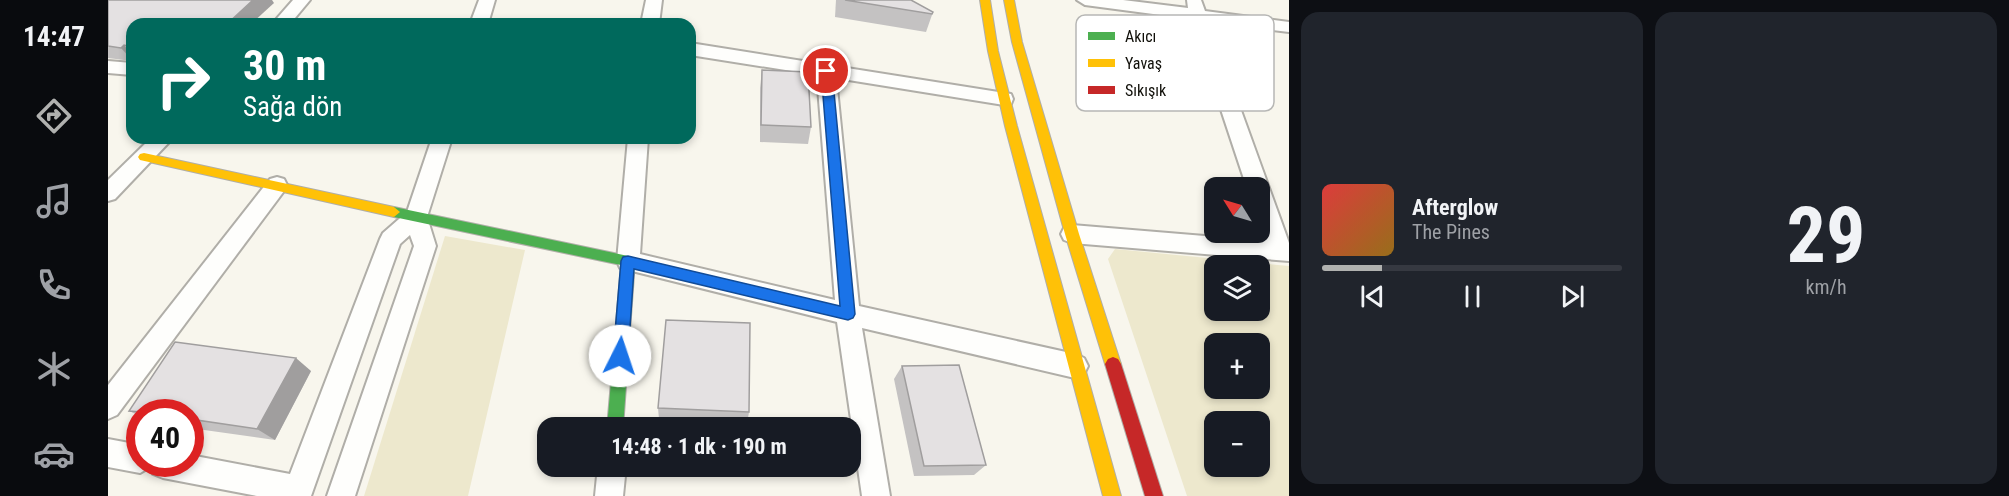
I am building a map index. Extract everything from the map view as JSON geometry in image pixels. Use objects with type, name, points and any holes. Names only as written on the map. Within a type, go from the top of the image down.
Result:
[{"type":"main road","points":[[985,0],[990,41],[1004,99],[1112,496]]},
{"type":"main road","points":[[1010,0],[1017,42],[1072,234],[1154,496]]},
{"type":"main road","points":[[144,157],[277,184],[416,218],[628,261],[616,417]]},
{"type":"street","points":[[286,18],[302,0]]},
{"type":"street","points":[[481,18],[487,0]]},
{"type":"street","points":[[651,18],[654,0]]},
{"type":"street","points":[[1085,0],[1196,7],[1233,15]]},
{"type":"street","points":[[1274,24],[1289,27]]},
{"type":"street","points":[[696,50],[1004,99]]},
{"type":"street","points":[[108,67],[126,68]]},
{"type":"street","points":[[826,71],[848,314],[876,496]]},
{"type":"street","points":[[1232,111],[1254,177]]},
{"type":"street","points":[[112,184],[157,144]]},
{"type":"street","points":[[204,473],[297,493],[391,240],[416,218],[440,144]]},
{"type":"street","points":[[638,144],[628,261],[1075,366]]},
{"type":"street","points":[[108,406],[277,184]]},
{"type":"street","points":[[1072,234],[1285,252],[1270,216]]},
{"type":"street","points":[[341,496],[425,246],[416,218]]},
{"type":"street","points":[[108,453],[126,456]]},
{"type":"street","points":[[609,496],[611,477]]},
{"type":"shaded area","points":[[445,236],[525,250],[468,496],[364,496]]},
{"type":"shaded area","points":[[1115,249],[1204,258],[1204,321],[1270,321],[1270,264],[1289,266],[1289,496],[1187,496],[1108,259]]},
{"type":"building","points":[[108,0],[253,0],[234,18],[126,18],[126,46],[121,48],[108,46]]},
{"type":"building","points":[[845,0],[911,0],[933,12],[932,14]]},
{"type":"building","points":[[762,70],[808,72],[811,127],[761,125]]},
{"type":"building","points":[[666,320],[750,323],[749,412],[658,408]]},
{"type":"building","points":[[175,342],[296,358],[257,429],[204,421],[204,399],[137,399]]},
{"type":"building","points":[[959,365],[986,465],[924,466],[902,366]]},
{"type":"traffic: fast","points":[[394,212],[628,261],[616,417]]},
{"type":"traffic: slow","points":[[985,0],[993,51],[1011,126],[1112,496]]},
{"type":"traffic: slow","points":[[1009,0],[1017,42],[1072,234],[1113,364]]},
{"type":"traffic: slow","points":[[144,157],[394,212]]},
{"type":"traffic: jam","points":[[1113,364],[1154,496]]},
{"type":"route","points":[[620,356],[628,261],[848,314],[826,71]]}]
